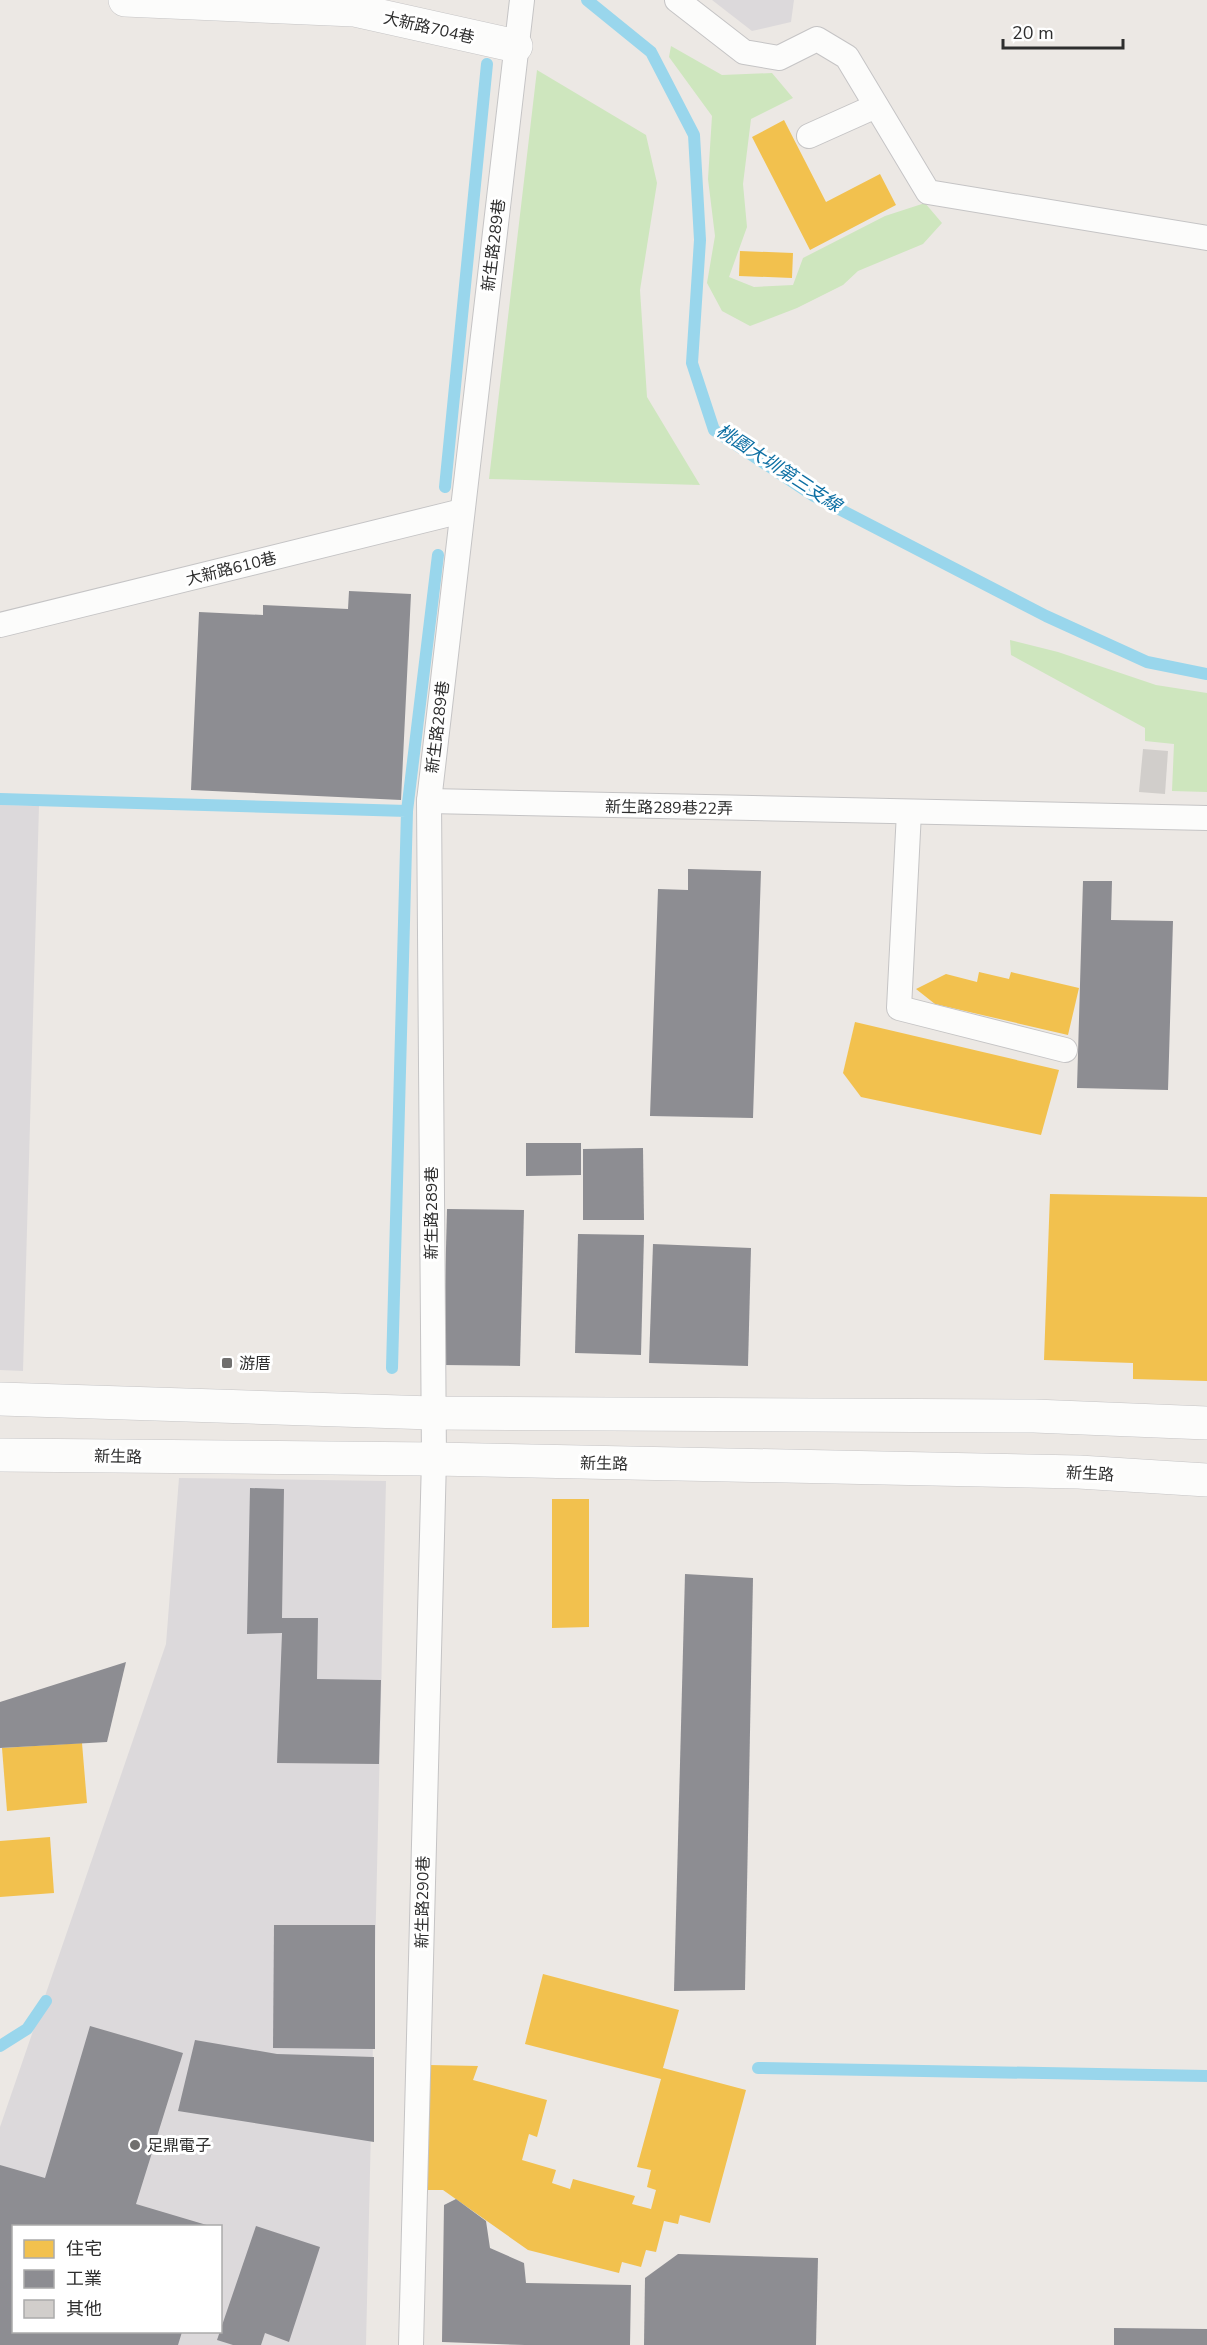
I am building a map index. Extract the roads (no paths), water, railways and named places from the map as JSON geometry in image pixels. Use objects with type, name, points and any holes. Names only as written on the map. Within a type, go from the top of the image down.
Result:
[{"type":"main road","name":"大新路704巷","points":[[125,0],[354,10],[516,46]]},
{"type":"main road","points":[[0,1399],[432,1413],[1034,1416],[1207,1423]]},
{"type":"main road","name":"新生路","points":[[0,1455],[434,1459],[1079,1472],[1207,1480]]},
{"type":"lane","name":"新生路289巷","points":[[434,1459],[429,801],[522,0]]},
{"type":"lane","points":[[676,0],[744,52],[779,58],[817,39],[847,57],[928,192],[1207,238]]},
{"type":"lane","points":[[809,136],[876,106]]},
{"type":"lane","name":"大新路610巷","points":[[0,626],[462,511]]},
{"type":"lane","name":"新生路289巷22弄","points":[[429,801],[1207,818]]},
{"type":"lane","points":[[909,812],[899,1008],[1065,1050]]},
{"type":"lane","name":"新生路290巷","points":[[411,2345],[434,1459]]},
{"type":"waterway","name":"桃園大圳第三支線","points":[[587,0],[651,52],[694,135],[700,240],[692,363],[714,430],[814,496],[1046,616],[1147,662],[1207,674]]},
{"type":"waterway","points":[[445,487],[487,64]]},
{"type":"waterway","points":[[407,811],[438,555]]},
{"type":"waterway","points":[[0,799],[407,811],[392,1368]]},
{"type":"waterway","points":[[0,2046],[27,2029],[46,2001]]},
{"type":"waterway","points":[[758,2068],[1207,2076]]},
{"type":"place","name":"游厝","points":[[227,1363]]},
{"type":"place","name":"足鼎電子","points":[[135,2145]]}]
